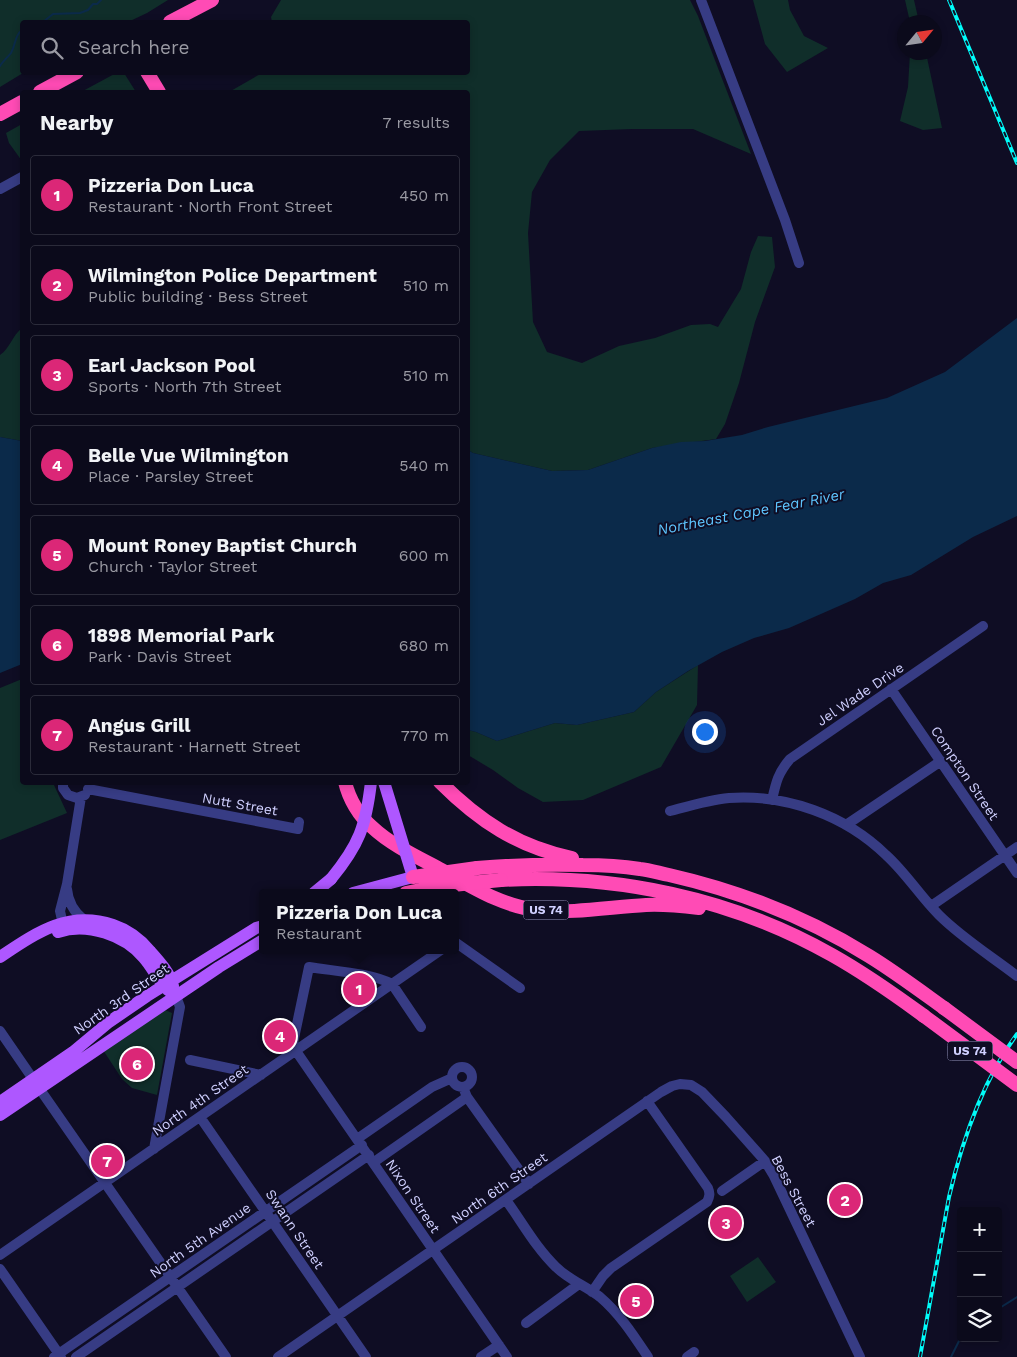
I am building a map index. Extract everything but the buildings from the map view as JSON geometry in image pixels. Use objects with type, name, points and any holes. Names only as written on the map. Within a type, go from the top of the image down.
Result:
[{"type":"highway","points":[[174,20],[212,0]]},
{"type":"highway","points":[[44,90],[71,75]]},
{"type":"highway","points":[[0,114],[20,103]]},
{"type":"highway","name":"US 74","points":[[346,785],[355,806],[372,828],[411,854],[506,903],[536,910],[562,911],[670,905],[740,914],[775,927],[831,954],[884,987],[1017,1085]]},
{"type":"highway","name":"US 74","points":[[443,785],[458,800],[484,820],[523,844],[547,852],[694,881],[748,898],[792,915],[833,935],[869,956],[1017,1062]]},
{"type":"highway","points":[[413,877],[518,864],[615,866]]},
{"type":"highway","points":[[423,889],[501,880],[558,879],[609,883],[703,901],[740,914]]},
{"type":"main road","points":[[319,889],[331,879],[354,848],[363,828],[371,785]]},
{"type":"main road","points":[[385,785],[413,877]]},
{"type":"main road","points":[[367,889],[413,877]]},
{"type":"main road","points":[[398,889],[408,884],[413,877]]},
{"type":"main road","points":[[0,957],[34,935],[84,920],[106,923],[117,926],[137,938],[153,954],[167,983]]},
{"type":"main road","points":[[0,968],[63,926],[111,934],[123,940],[143,956],[176,996]]},
{"type":"main road","name":"North 3rd Street","points":[[0,1115],[109,1022],[167,983],[259,927]]},
{"type":"main road","name":"North 3rd Street","points":[[0,1102],[36,1084],[259,942]]},
{"type":"street","points":[[701,0],[786,220],[799,263]]},
{"type":"street","points":[[0,189],[20,178]]},
{"type":"street","name":"Jel Wade Drive","points":[[772,800],[779,772],[790,759],[983,626]]},
{"type":"street","name":"Compton Street","points":[[891,689],[1017,872]]},
{"type":"street","points":[[846,826],[941,762]]},
{"type":"street","points":[[64,785],[63,788],[68,795],[72,808],[76,827]]},
{"type":"street","points":[[63,926],[60,911],[67,884],[76,827],[86,790]]},
{"type":"street","name":"Nutt Street","points":[[68,795],[77,798],[86,790],[209,813],[299,826]]},
{"type":"street","points":[[670,811],[729,798],[772,800],[809,809],[833,818],[872,842],[886,854],[951,926],[1014,974]]},
{"type":"street","points":[[209,813],[212,802]]},
{"type":"street","points":[[931,906],[1017,846]]},
{"type":"street","points":[[67,884],[67,896],[76,914],[84,920]]},
{"type":"street","points":[[459,945],[520,988]]},
{"type":"street","name":"North 4th Street","points":[[0,1255],[435,954]]},
{"type":"street","points":[[296,1050],[293,1042],[309,967],[374,977],[392,984],[421,1027]]},
{"type":"street","points":[[154,1149],[180,1007],[176,996]]},
{"type":"street","points":[[0,1031],[226,1357]]},
{"type":"street","name":"Nixon Street","points":[[296,1050],[508,1357]]},
{"type":"street","points":[[190,1060],[261,1075]]},
{"type":"street","points":[[462,1066],[467,1068],[471,1071],[471,1081],[468,1085],[456,1085],[451,1071],[462,1066]]},
{"type":"street","name":"North 5th Avenue","points":[[58,1356],[266,1211],[437,1084],[451,1071]]},
{"type":"street","name":"Bess Street","points":[[661,1092],[680,1084],[690,1086],[702,1092],[726,1116],[765,1161],[774,1176],[860,1357]]},
{"type":"street","points":[[463,1086],[467,1097],[529,1184]]},
{"type":"street","name":"North 6th Street","points":[[278,1357],[661,1092]]},
{"type":"street","name":"North 5th Avenue","points":[[76,1357],[273,1221],[467,1097]]},
{"type":"street","points":[[592,1292],[603,1276],[612,1268],[707,1202],[710,1197],[708,1188],[647,1102]]},
{"type":"street","name":"Swann Street","points":[[200,1117],[366,1357]]},
{"type":"street","points":[[722,1191],[765,1161]]},
{"type":"street","points":[[506,1200],[545,1255],[560,1271],[601,1298],[619,1316],[648,1357]]},
{"type":"street","points":[[0,1269],[58,1356]]},
{"type":"street","points":[[526,1323],[579,1284]]},
{"type":"street","points":[[482,1357],[499,1345]]},
{"type":"green space","points":[[0,0],[168,0],[132,20],[20,20],[20,75],[0,87]]},
{"type":"green space","points":[[281,0],[690,0],[698,16],[751,154],[693,129],[579,131],[550,160],[532,192],[528,233],[533,322],[547,352],[582,363],[619,346],[655,338],[691,325],[710,324],[718,327],[741,289],[751,252],[758,236],[772,237],[775,267],[755,322],[739,383],[725,424],[716,439],[652,448],[588,470],[552,471],[470,451],[470,90],[232,90],[259,75],[470,75],[470,20],[272,20],[271,17]]},
{"type":"green space","points":[[753,0],[788,0],[790,10],[804,36],[828,48],[787,72],[765,44]]},
{"type":"green space","points":[[905,0],[914,0],[917,15],[908,15]]},
{"type":"green space","points":[[910,60],[927,60],[942,128],[923,130],[900,121],[908,87]]},
{"type":"green space","points":[[112,75],[125,75],[135,90],[85,90]]},
{"type":"green space","points":[[20,125],[20,158],[9,143],[6,133]]},
{"type":"green space","points":[[20,330],[20,441],[0,437],[0,355]]},
{"type":"green space","points":[[698,665],[697,705],[661,767],[583,800],[543,802],[470,756],[470,730],[497,741],[555,723],[577,725],[634,712],[656,692]]},
{"type":"green space","points":[[20,680],[20,785],[54,785],[67,813],[0,840],[0,688]]},
{"type":"green space","points":[[165,1010],[172,1013],[157,1095],[132,1088],[122,1079],[103,1050]]},
{"type":"green space","points":[[730,1210],[744,1228],[731,1237],[724,1224],[717,1228],[713,1222]]},
{"type":"green space","points":[[758,1257],[776,1282],[747,1302],[730,1276]]},
{"type":"water","name":"Northeast Cape Fear River","points":[[1017,318],[1017,516],[973,537],[911,575],[883,583],[855,599],[789,628],[754,638],[722,652],[656,692],[634,712],[577,725],[555,723],[497,741],[470,730],[470,451],[552,471],[588,470],[652,448],[681,442],[705,441],[742,435],[887,398],[945,372]]},
{"type":"water","points":[[0,437],[20,441],[20,665],[0,673]]},
{"type":"waterway","points":[[46,20],[53,14],[80,13],[88,10],[93,4],[97,4],[101,0]]},
{"type":"waterway","points":[[0,66],[13,50],[20,32]]},
{"type":"waterway","points":[[1002,1306],[1017,1297]]},
{"type":"waterway","points":[[951,1357],[958,1342]]},
{"type":"railway","points":[[949,0],[1017,163]]},
{"type":"railway","points":[[920,1357],[949,1197],[960,1154],[984,1091],[1017,1034]]},
{"type":"place","name":"Pizzeria Don Luca","points":[[359,989]]},
{"type":"place","name":"Belle Vue Wilmington","points":[[280,1036]]},
{"type":"place","name":"1898 Memorial Park","points":[[137,1064]]},
{"type":"place","name":"Angus Grill","points":[[107,1161]]},
{"type":"place","name":"Wilmington Police Department","points":[[845,1200]]},
{"type":"place","name":"Earl Jackson Pool","points":[[726,1223]]},
{"type":"place","name":"Mount Roney Baptist Church","points":[[636,1301]]}]
